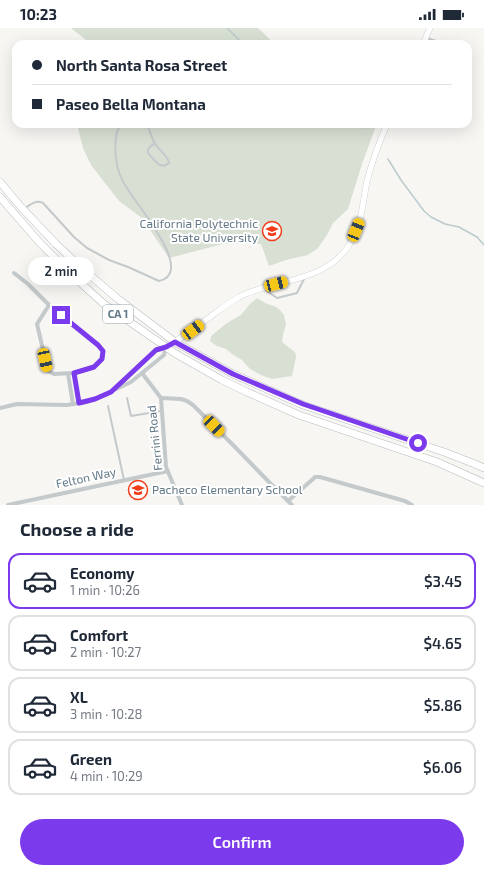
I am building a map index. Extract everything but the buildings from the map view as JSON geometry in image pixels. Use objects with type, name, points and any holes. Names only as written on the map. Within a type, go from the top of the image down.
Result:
[{"type":"highway","name":"CA 1","points":[[0,182],[56,244],[85,272],[175,342],[233,374],[303,404],[444,452],[484,468]]},
{"type":"highway","name":"CA 1","points":[[0,197],[39,242],[104,304],[176,354],[222,380],[299,415],[437,462],[484,483]]},
{"type":"street","points":[[426,38],[430,28]]},
{"type":"street","points":[[111,392],[156,350],[175,342],[228,303],[252,291],[318,272],[336,261],[345,252],[352,240],[360,220],[375,153],[385,128]]},
{"type":"street","points":[[14,274],[28,284],[49,305],[98,345],[103,351],[102,359],[94,367],[68,374],[54,374],[48,372],[37,324],[49,305]]},
{"type":"street","points":[[0,408],[17,404],[73,404],[95,399],[131,382],[164,355],[166,347]]},
{"type":"street","points":[[74,373],[79,403]]},
{"type":"street","name":"Ferrini Road","points":[[142,373],[161,398],[166,467],[182,505]]},
{"type":"street","points":[[68,374],[73,404]]},
{"type":"street","points":[[161,398],[181,399],[193,404],[292,505]]},
{"type":"street","name":"Felton Way","points":[[8,505],[168,471]]},
{"type":"street","points":[[288,501],[313,478],[320,477],[405,501],[412,505]]},
{"type":"lane","points":[[426,38],[432,40]]},
{"type":"lane","points":[[23,209],[39,201],[43,203],[74,237],[87,248],[109,260],[159,281],[165,280],[170,275],[172,269],[168,252],[161,237],[128,190],[116,162],[116,143],[119,128]]},
{"type":"lane","points":[[148,128],[155,143],[168,159],[169,163],[166,166],[159,165],[148,153],[148,148],[155,143]]},
{"type":"lane","points":[[263,288],[277,298],[297,293],[305,276]]},
{"type":"lane","points":[[127,398],[130,416],[162,410]]},
{"type":"lane","points":[[108,406],[124,480]]},
{"type":"shaded area","points":[[71,28],[258,28],[271,40],[86,40]]},
{"type":"shaded area","points":[[78,128],[375,128],[348,209],[333,223],[318,248],[308,255],[269,266],[261,244],[223,244],[169,258],[142,218],[119,201],[91,165],[83,148]]},
{"type":"shaded area","points":[[257,298],[279,309],[284,315],[286,324],[282,342],[295,352],[296,357],[292,376],[272,379],[261,375],[250,369],[242,360],[226,349],[217,346],[210,341],[211,336],[227,323],[241,315]]},
{"type":"waterway","points":[[227,28],[239,40]]},
{"type":"waterway","points":[[388,159],[401,180],[424,211],[431,217],[445,224],[459,227],[477,237],[484,245]]},
{"type":"place","name":"California Polytechnic State University","points":[[272,231]]},
{"type":"place","name":"Pacheco Elementary School","points":[[138,490]]},
{"type":"route","points":[[61,315],[98,345],[103,351],[102,359],[94,367],[74,373],[79,403],[87,402],[111,392],[156,350],[175,342],[233,374],[303,404],[418,443]]}]
